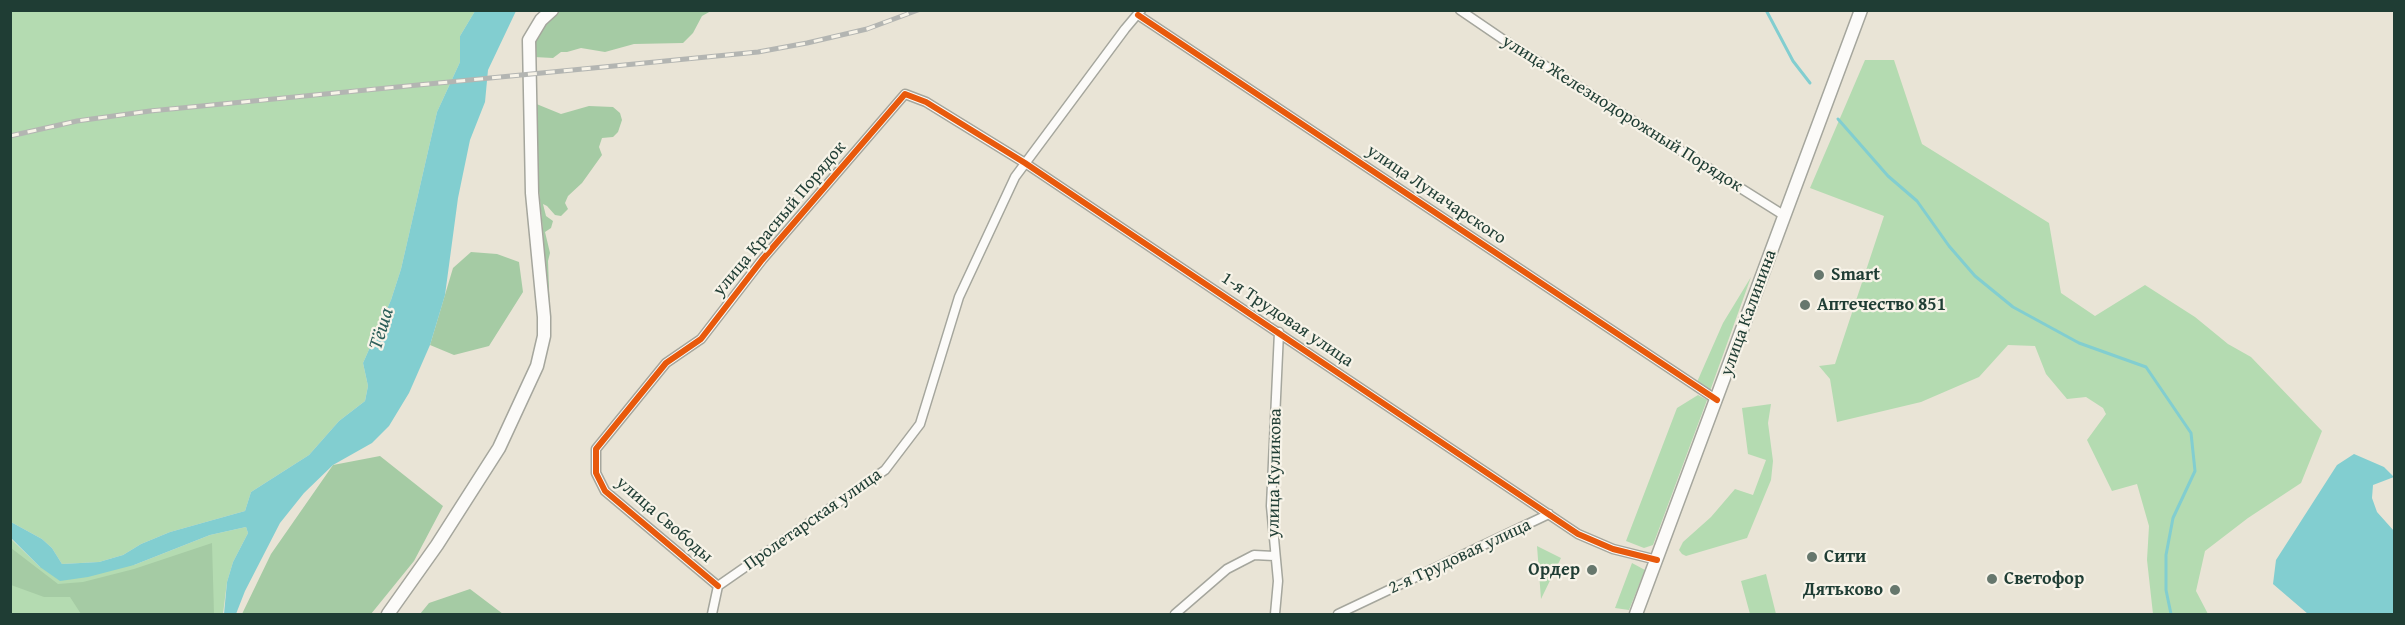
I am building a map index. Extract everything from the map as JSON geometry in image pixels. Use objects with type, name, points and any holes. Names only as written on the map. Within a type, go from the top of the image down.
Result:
[{"type":"street","points":[[388,615],[437,545],[499,448],[537,366],[544,336],[544,317],[532,193],[529,40],[541,20],[552,10]]},
{"type":"street","name":"улица Железнодорожный Порядок","points":[[1460,10],[1514,47],[1785,216]]},
{"type":"street","name":"улица Калинина","points":[[1636,615],[1861,10]]},
{"type":"street","name":"Пролетарская улица","points":[[718,586],[885,470],[920,424],[959,297],[1015,177],[1139,13]]},
{"type":"street","name":"улица Луначарского","points":[[1139,13],[1717,400]]},
{"type":"street","name":"1-я Трудовая улица","points":[[905,94],[926,102],[1025,163],[1578,534],[1613,549],[1657,561]]},
{"type":"street","name":"улица Красный Порядок","points":[[596,473],[596,449],[666,363],[701,339],[762,260],[905,94]]},
{"type":"street","name":"улица Куликова","points":[[1275,615],[1278,581],[1271,506],[1279,332]]},
{"type":"street","name":"улица Свободы","points":[[596,473],[605,491],[718,586],[712,615]]},
{"type":"street","name":"2-я Трудовая улица","points":[[1338,615],[1549,514]]},
{"type":"street","points":[[1174,615],[1227,569],[1242,559],[1254,555],[1274,556]]},
{"type":"green space","points":[[11,11],[475,11],[460,36],[460,62],[437,112],[401,269],[391,300],[363,363],[368,386],[365,401],[339,421],[309,455],[251,492],[245,511],[170,532],[141,544],[123,555],[99,562],[62,564],[52,548],[42,539],[11,522]]},
{"type":"green space","points":[[558,11],[711,11],[702,16],[693,33],[683,43],[634,44],[605,52],[581,48],[561,52],[553,58],[534,57],[532,51],[542,27]]},
{"type":"green space","points":[[1865,60],[1894,60],[1922,144],[2049,223],[2061,293],[2095,316],[2145,285],[2195,317],[2228,344],[2251,357],[2322,431],[2301,483],[2248,518],[2205,551],[2196,591],[2208,614],[2153,614],[2147,560],[2149,526],[2137,484],[2112,491],[2087,440],[2106,414],[2103,408],[2086,397],[2067,399],[2046,374],[2035,346],[2008,345],[1979,377],[1921,402],[1837,422],[1830,379],[1819,366],[1835,364],[1884,216],[1810,188]]},
{"type":"green space","points":[[534,103],[561,114],[589,106],[613,107],[620,113],[622,120],[618,132],[613,137],[602,138],[599,147],[602,155],[582,183],[568,196],[565,203],[568,209],[561,216],[555,215],[543,204],[546,216],[553,221],[551,228],[545,232],[550,253],[548,261],[550,315],[547,314],[543,231],[535,150]]},
{"type":"green space","points":[[471,252],[497,254],[519,262],[523,292],[489,346],[454,355],[430,345],[453,268]]},
{"type":"green space","points":[[1751,277],[1710,391],[1697,382],[1723,323]]},
{"type":"green space","points":[[1698,395],[1707,400],[1653,545],[1644,548],[1626,541],[1677,408]]},
{"type":"green space","points":[[1771,404],[1768,423],[1773,461],[1771,480],[1747,538],[1686,556],[1682,554],[1679,550],[1683,542],[1711,517],[1735,489],[1753,495],[1766,460],[1748,454],[1742,408]]},
{"type":"green space","points":[[380,456],[443,506],[414,561],[371,614],[242,614],[271,554],[333,465]]},
{"type":"green space","points":[[246,527],[248,533],[233,562],[227,582],[223,614],[11,614],[10,538],[40,567],[134,565],[210,535]]},
{"type":"green space","points":[[212,543],[214,614],[81,614],[70,597],[44,597],[11,585],[11,548],[58,584],[83,582],[134,569]]},
{"type":"green space","points":[[1537,546],[1561,558],[1541,599]]},
{"type":"green space","points":[[1632,563],[1645,570],[1629,610],[1615,608]]},
{"type":"green space","points":[[1766,574],[1776,614],[1750,614],[1741,581]]},
{"type":"green space","points":[[470,589],[503,614],[420,614],[429,603]]},
{"type":"water","name":"Тёша","points":[[475,11],[516,11],[488,70],[485,102],[470,140],[458,198],[445,295],[430,345],[409,393],[389,426],[372,443],[333,465],[304,493],[280,523],[245,591],[236,614],[224,614],[227,582],[233,562],[248,533],[246,527],[210,535],[134,565],[88,577],[60,581],[40,567],[11,538],[11,522],[42,539],[52,548],[62,564],[99,562],[123,555],[141,544],[170,532],[245,511],[251,492],[309,455],[339,421],[365,401],[368,386],[363,363],[391,300],[401,269],[437,112],[460,62],[460,36]]},
{"type":"water","points":[[2354,454],[2384,467],[2394,477],[2373,485],[2372,498],[2377,512],[2394,531],[2394,614],[2308,614],[2273,584],[2276,560],[2337,465]]},
{"type":"waterway","points":[[1766,10],[1793,61],[1810,83]]},
{"type":"waterway","points":[[1838,119],[1888,176],[1917,201],[1949,246],[1975,276],[2013,307],[2079,343],[2146,367],[2191,433],[2195,471],[2173,518],[2166,555],[2166,590],[2171,614]]},
{"type":"railway","points":[[10,136],[77,121],[150,111],[758,52],[867,29],[918,10]]},
{"type":"cycle path","points":[[1138,15],[1717,400]]},
{"type":"cycle path","points":[[718,586],[605,491],[596,473],[596,449],[666,363],[701,339],[762,260],[905,94],[926,102],[1025,163],[1578,534],[1613,549],[1657,560]]},
{"type":"place","name":"Smart","points":[[1819,275]]},
{"type":"place","name":"Аптечество 851","points":[[1805,305]]},
{"type":"place","name":"Сити","points":[[1812,557]]},
{"type":"place","name":"Ордер","points":[[1592,570]]},
{"type":"place","name":"Светофор","points":[[1992,579]]},
{"type":"place","name":"Дятьково","points":[[1895,590]]}]
